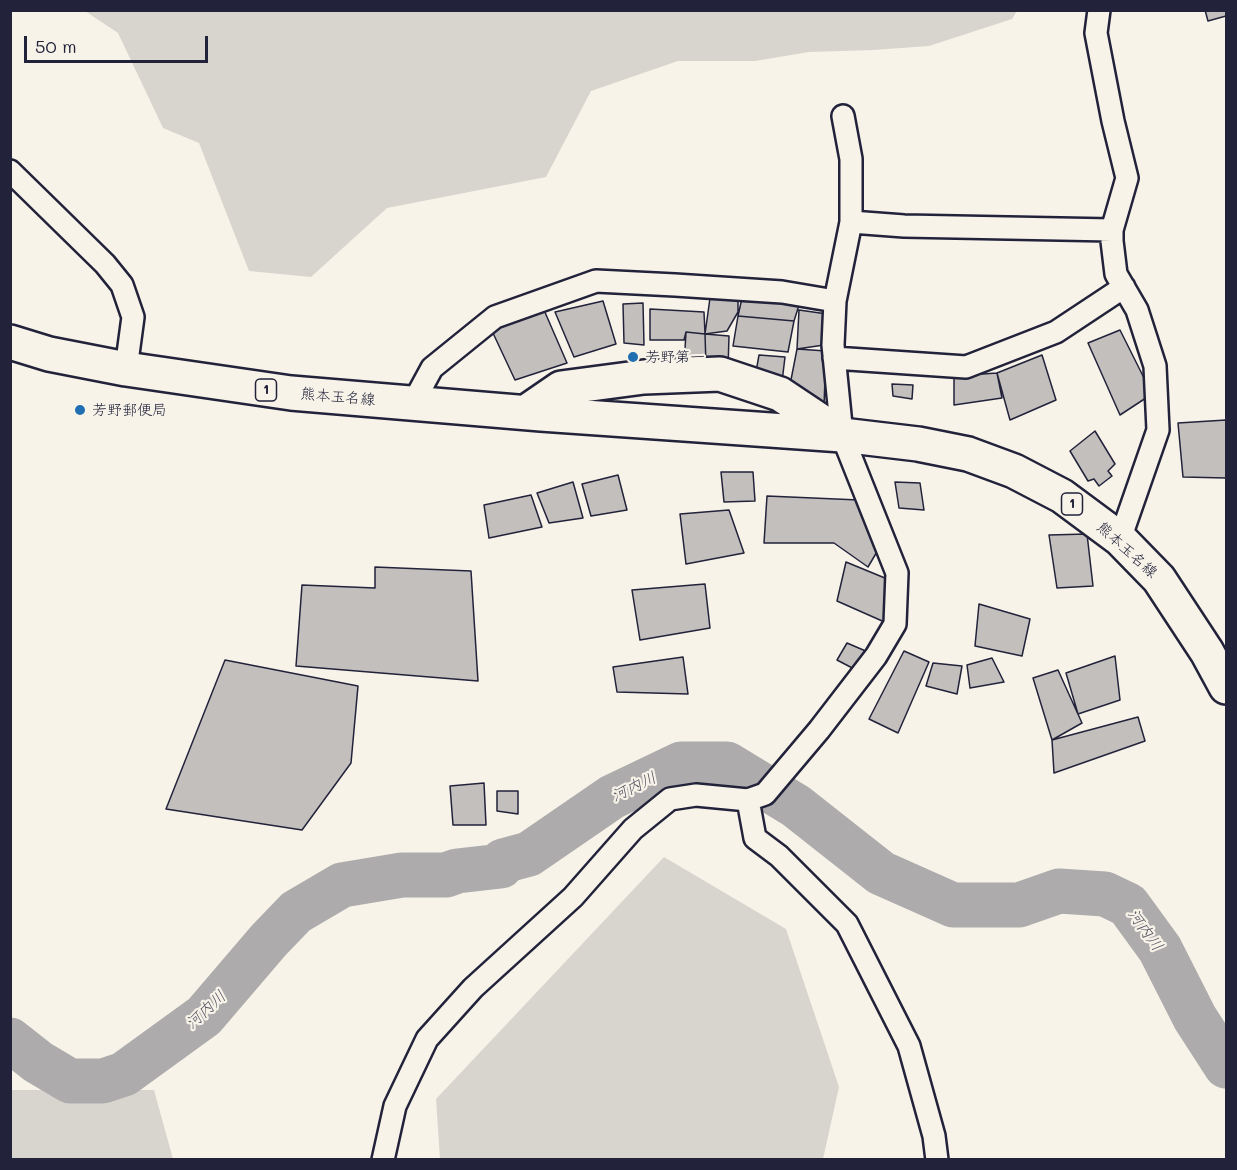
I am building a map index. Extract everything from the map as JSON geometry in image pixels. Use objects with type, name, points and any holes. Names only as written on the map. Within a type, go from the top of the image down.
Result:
[{"type":"main road","name":"熊本玉名線","points":[[10,342],[49,354],[126,369],[291,393],[842,435],[918,444],[968,454],[1014,471],[1062,496],[1120,539],[1159,579],[1227,687]]},
{"type":"main road","name":"熊本玉名線","points":[[526,412],[561,388],[644,377],[720,374],[780,394],[842,435]]},
{"type":"street","points":[[1099,10],[1096,33],[1127,178],[1112,230],[1116,273],[1137,310],[1155,366],[1158,430],[1120,539]]},
{"type":"street","points":[[383,1160],[395,1106],[427,1039],[473,988],[573,897],[633,830],[670,799],[696,795],[748,800],[765,794],[819,730],[876,656],[895,624],[897,573],[842,435],[832,345],[835,301],[851,222],[851,159],[843,116]]},
{"type":"street","points":[[10,171],[105,264],[122,285],[132,317],[126,369]]},
{"type":"street","points":[[851,222],[904,226],[1112,230]]},
{"type":"street","points":[[413,403],[432,368],[495,317],[596,281],[782,292],[835,301]]},
{"type":"street","points":[[834,358],[966,367],[1056,332],[1124,287]]},
{"type":"street","points":[[748,800],[755,838],[779,856],[847,924],[909,1046],[934,1136],[937,1160]]},
{"type":"shaded area","points":[[85,11],[1017,11],[1012,19],[929,46],[809,52],[755,61],[678,61],[591,91],[546,177],[387,208],[311,277],[249,271],[199,143],[163,128],[118,33]]},
{"type":"shaded area","points":[[664,857],[786,929],[839,1087],[823,1159],[440,1159],[436,1099]]},
{"type":"shaded area","points":[[10,1090],[154,1090],[173,1159],[11,1159]]},
{"type":"building","points":[[1205,10],[1226,10],[1226,16],[1208,21]]},
{"type":"building","points":[[710,298],[738,299],[738,312],[727,331],[705,334]]},
{"type":"building","points":[[742,298],[800,302],[794,321],[738,316]]},
{"type":"building","points":[[603,301],[616,344],[574,357],[555,312]]},
{"type":"building","points":[[643,303],[644,345],[624,343],[623,304]]},
{"type":"building","points":[[650,309],[704,312],[705,334],[686,332],[684,340],[650,340]]},
{"type":"building","points":[[544,310],[567,363],[515,380],[492,331]]},
{"type":"building","points":[[799,310],[827,314],[824,345],[797,349]]},
{"type":"building","points":[[738,316],[794,321],[788,352],[733,346]]},
{"type":"building","points":[[1120,330],[1152,394],[1120,415],[1088,343]]},
{"type":"building","points":[[686,332],[705,334],[706,366],[684,366]]},
{"type":"building","points":[[705,334],[729,336],[728,369],[706,366]]},
{"type":"building","points":[[797,349],[826,351],[824,406],[789,390]]},
{"type":"building","points":[[759,355],[785,357],[782,382],[756,372]]},
{"type":"building","points":[[1042,355],[1056,400],[1010,420],[997,373]]},
{"type":"building","points":[[997,373],[1002,398],[954,405],[954,376]]},
{"type":"building","points":[[892,384],[913,385],[912,399],[893,396]]},
{"type":"building","points":[[1226,420],[1226,478],[1183,477],[1178,423]]},
{"type":"building","points":[[1095,431],[1115,464],[1108,471],[1112,476],[1099,486],[1094,479],[1088,481],[1070,451]]},
{"type":"building","points":[[721,472],[753,472],[755,501],[724,502]]},
{"type":"building","points":[[618,475],[627,510],[591,516],[582,484]]},
{"type":"building","points":[[573,482],[583,518],[549,523],[537,493]]},
{"type":"building","points":[[895,482],[920,483],[924,510],[899,508]]},
{"type":"building","points":[[531,495],[542,527],[489,538],[484,505]]},
{"type":"building","points":[[767,496],[859,500],[878,550],[868,567],[834,543],[764,543]]},
{"type":"building","points":[[729,510],[744,553],[686,564],[680,514]]},
{"type":"building","points":[[1087,534],[1093,586],[1057,588],[1049,535]]},
{"type":"building","points":[[846,562],[897,583],[889,624],[837,601]]},
{"type":"building","points":[[375,567],[471,571],[478,681],[296,666],[302,585],[375,588]]},
{"type":"building","points":[[705,584],[710,628],[640,640],[632,590]]},
{"type":"building","points":[[979,604],[1030,619],[1022,656],[975,646]]},
{"type":"building","points":[[847,643],[868,652],[858,671],[837,660]]},
{"type":"building","points":[[904,651],[929,662],[898,733],[869,719]]},
{"type":"building","points":[[1115,656],[1120,700],[1078,714],[1066,673]]},
{"type":"building","points":[[683,657],[688,694],[617,692],[613,667]]},
{"type":"building","points":[[992,658],[1004,682],[970,688],[967,665]]},
{"type":"building","points":[[225,660],[358,686],[351,763],[302,830],[166,809]]},
{"type":"building","points":[[933,663],[962,666],[957,694],[926,686]]},
{"type":"building","points":[[1058,670],[1082,723],[1052,740],[1033,678]]},
{"type":"building","points":[[1138,717],[1145,741],[1054,773],[1052,740]]},
{"type":"building","points":[[484,783],[486,825],[453,825],[450,786]]},
{"type":"building","points":[[497,791],[518,791],[518,814],[497,811]]},
{"type":"waterway","name":"河内川","points":[[10,1040],[38,1062],[70,1081],[103,1081],[124,1074],[204,1016],[296,912],[342,885],[402,875],[446,875],[457,871],[501,866],[503,861],[529,854],[612,797],[681,764],[727,764],[796,806],[881,873],[953,905],[1019,905],[1059,891],[1105,894],[1128,905],[1160,949],[1195,1018],[1226,1066]]},
{"type":"place","name":"芳野第一","points":[[633,357]]},
{"type":"place","name":"芳野郵便局","points":[[80,410]]}]
